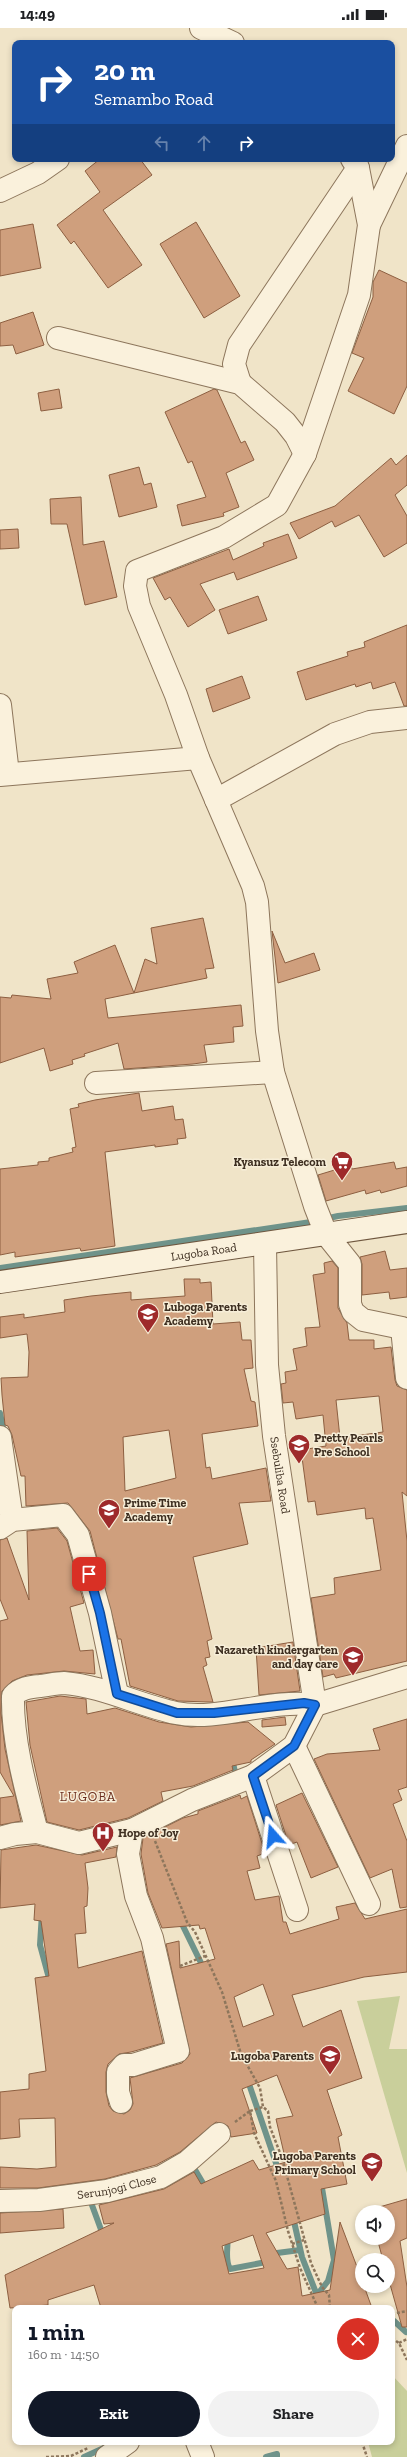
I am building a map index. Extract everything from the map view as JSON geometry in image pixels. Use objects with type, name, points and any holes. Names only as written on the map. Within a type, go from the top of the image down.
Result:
[{"type":"street","points":[[407,146],[369,225],[359,295],[305,454],[277,505],[224,537],[137,571],[135,586],[139,606],[176,695],[198,758],[253,886],[257,902],[267,1031],[273,1072],[326,1234],[350,1264],[350,1304],[353,1312],[363,1320],[402,1328],[407,1378]]},
{"type":"street","points":[[0,192],[38,173],[54,162]]},
{"type":"street","points":[[355,164],[369,225]]},
{"type":"street","points":[[240,383],[234,364],[239,345],[355,164]]},
{"type":"street","points":[[58,338],[240,383],[285,422],[296,436],[305,454]]},
{"type":"street","points":[[0,705],[4,775],[198,758]]},
{"type":"street","points":[[216,800],[335,734],[370,722],[407,718]]},
{"type":"street","points":[[96,1083],[273,1072]]},
{"type":"street","name":"Lugoba Road","points":[[0,1282],[407,1222]]},
{"type":"street","name":"Ssebuliba Road","points":[[265,1244],[266,1365],[274,1436],[315,1705]]},
{"type":"street","points":[[0,1436],[6,1524],[63,1515],[78,1535],[100,1613],[117,1694]]},
{"type":"street","points":[[37,1832],[27,1794],[12,1715],[13,1696],[20,1690],[30,1687],[64,1683],[117,1694],[177,1713],[214,1713],[304,1703],[315,1705],[407,1677]]},
{"type":"street","points":[[0,1838],[14,1834],[37,1832],[79,1842],[141,1826],[192,1800],[253,1776],[294,1746],[315,1705]]},
{"type":"street","points":[[294,1746],[369,1904]]},
{"type":"street","points":[[253,1776],[297,1910]]},
{"type":"street","points":[[121,2102],[118,2092],[118,2072],[124,2066],[133,2066],[178,2051],[152,1938],[136,1896],[128,1854],[141,1826]]},
{"type":"street","name":"Serunjogi Close","points":[[0,2201],[39,2200],[107,2191],[161,2177],[187,2162],[219,2134]]},
{"type":"street","points":[[99,2452],[119,2445]]},
{"type":"street","points":[[198,2445],[203,2457]]},
{"type":"path","points":[[141,1826],[157,1848],[187,1922],[195,1932],[222,1992],[241,2054],[260,2088],[263,2107],[268,2111],[270,2127],[284,2165],[304,2240],[322,2287],[326,2291],[329,2305]]},
{"type":"path","points":[[192,1962],[206,1956]]},
{"type":"path","points":[[219,2134],[250,2111],[263,2107]]},
{"type":"path","points":[[250,2111],[254,2133],[282,2200],[292,2244],[300,2268],[317,2305]]},
{"type":"path","points":[[292,2244],[304,2240]]},
{"type":"path","points":[[395,2313],[407,2311]]},
{"type":"path","points":[[399,2344],[407,2338]]},
{"type":"path","points":[[395,2341],[399,2344],[407,2360]]},
{"type":"path","points":[[363,2445],[367,2457]]},
{"type":"path","points":[[46,2457],[71,2456],[99,2452]]},
{"type":"green space","points":[[400,1996],[389,2049],[407,2049],[407,2173],[357,2001]]},
{"type":"green space","points":[[395,2378],[407,2391],[407,2457],[372,2457],[369,2445],[395,2445]]},
{"type":"building","points":[[96,162],[142,162],[152,175],[103,210],[142,265],[108,288],[74,241],[71,244],[57,225],[100,192],[85,171]]},
{"type":"building","points":[[196,222],[240,296],[204,318],[160,244]]},
{"type":"building","points":[[33,224],[41,268],[0,276],[0,230]]},
{"type":"building","points":[[379,270],[407,283],[407,386],[394,414],[348,391],[364,358],[352,353],[373,297],[373,282]]},
{"type":"building","points":[[33,312],[44,345],[16,354],[13,345],[0,346],[0,323]]},
{"type":"building","points":[[59,389],[62,408],[41,411],[38,393]]},
{"type":"building","points":[[214,389],[217,390],[241,443],[245,441],[254,460],[226,473],[239,507],[223,513],[224,516],[182,526],[177,505],[206,497],[192,461],[188,463],[165,412]]},
{"type":"building","points":[[407,455],[407,485],[395,495],[407,516],[407,543],[384,557],[359,515],[335,527],[332,521],[299,539],[290,523],[335,506],[391,458],[396,465]]},
{"type":"building","points":[[139,467],[144,485],[151,483],[157,507],[119,517],[109,475]]},
{"type":"building","points":[[81,497],[83,545],[104,541],[117,597],[85,605],[67,524],[51,524],[50,499]]},
{"type":"building","points":[[18,529],[19,548],[0,549],[0,530]]},
{"type":"building","points":[[288,534],[297,558],[237,580],[234,572],[200,584],[215,610],[188,627],[170,597],[165,600],[153,578],[229,549],[233,560],[264,546],[263,543]]},
{"type":"building","points":[[258,596],[267,620],[228,634],[219,610]]},
{"type":"building","points":[[407,625],[407,706],[404,706],[395,682],[373,689],[371,682],[356,687],[355,684],[306,700],[297,672],[348,656],[347,652],[365,647],[364,642]]},
{"type":"building","points":[[242,676],[250,698],[213,712],[206,689]]},
{"type":"building","points":[[203,918],[214,968],[205,969],[207,978],[134,993],[145,959],[157,964],[151,928]]},
{"type":"building","points":[[272,931],[285,963],[314,953],[320,970],[278,983]]},
{"type":"building","points":[[115,945],[134,993],[105,999],[108,1018],[241,1005],[243,1026],[233,1027],[234,1042],[204,1045],[207,1062],[193,1064],[124,1069],[118,1043],[84,1054],[85,1056],[72,1060],[73,1064],[50,1071],[44,1048],[0,1063],[0,997],[11,998],[12,995],[51,999],[47,979],[78,973],[74,962]]},
{"type":"building","points":[[139,1093],[142,1111],[173,1106],[175,1120],[183,1119],[186,1138],[177,1139],[178,1144],[155,1147],[155,1145],[105,1152],[115,1246],[81,1251],[80,1248],[15,1257],[15,1252],[0,1255],[0,1169],[38,1165],[38,1162],[49,1161],[49,1158],[73,1152],[72,1148],[76,1147],[70,1109],[79,1107],[78,1104],[95,1100]]},
{"type":"building","points":[[394,1162],[396,1169],[407,1167],[407,1186],[381,1193],[380,1190],[366,1194],[365,1190],[326,1201],[318,1175],[351,1165],[352,1169]]},
{"type":"building","points":[[385,1251],[390,1270],[407,1268],[407,1297],[390,1299],[389,1292],[362,1295],[362,1264],[360,1257]]},
{"type":"building","points":[[332,1261],[338,1268],[338,1308],[347,1323],[349,1340],[374,1340],[374,1349],[391,1347],[397,1386],[407,1390],[407,1496],[402,1492],[407,1541],[407,1661],[336,1678],[334,1674],[323,1677],[311,1598],[335,1594],[334,1578],[381,1570],[373,1518],[366,1519],[365,1508],[317,1515],[315,1501],[308,1502],[301,1450],[326,1446],[323,1415],[296,1419],[293,1402],[283,1403],[281,1384],[286,1383],[285,1372],[297,1370],[293,1349],[307,1346],[305,1328],[320,1327],[313,1275],[325,1273],[324,1263]],"holes":[[[379,1396],[383,1432],[340,1438],[336,1400]]]},
{"type":"building","points":[[184,1279],[200,1279],[200,1283],[211,1282],[213,1324],[240,1322],[242,1340],[251,1340],[253,1368],[244,1369],[251,1401],[255,1402],[258,1426],[202,1434],[206,1468],[210,1467],[212,1479],[266,1468],[271,1501],[239,1503],[248,1544],[193,1557],[212,1639],[207,1641],[210,1657],[205,1658],[207,1665],[203,1667],[213,1702],[178,1701],[130,1686],[121,1639],[118,1639],[90,1531],[68,1503],[26,1506],[25,1476],[21,1476],[12,1435],[8,1426],[5,1425],[2,1395],[1,1378],[28,1377],[29,1352],[27,1334],[0,1338],[0,1317],[24,1314],[24,1318],[65,1312],[64,1300],[91,1296],[131,1292],[131,1300],[185,1296]],"holes":[[[169,1430],[176,1478],[125,1491],[123,1437]]]},
{"type":"building","points":[[57,1528],[67,1541],[84,1603],[70,1607],[80,1651],[93,1650],[95,1674],[64,1671],[27,1675],[12,1681],[2,1691],[1,1713],[5,1749],[21,1821],[0,1825],[0,1798],[14,1796],[0,1772],[0,1621],[8,1619],[0,1599],[0,1540],[7,1538],[29,1600],[27,1531]]},
{"type":"building","points":[[293,1642],[300,1691],[259,1695],[256,1648]]},
{"type":"building","points":[[60,1696],[86,1699],[87,1714],[115,1708],[159,1722],[191,1727],[248,1722],[275,1744],[251,1760],[251,1762],[232,1766],[233,1770],[193,1786],[161,1792],[163,1801],[128,1818],[79,1830],[47,1822],[30,1745],[26,1702]]},
{"type":"building","points":[[285,1717],[286,1725],[262,1727],[262,1720]]},
{"type":"building","points":[[407,1719],[407,1787],[398,1790],[402,1800],[393,1804],[407,1841],[407,1907],[400,1908],[392,1869],[370,1878],[314,1759],[327,1754],[380,1750],[373,1729]]},
{"type":"building","points":[[302,1793],[338,1867],[311,1878],[297,1842],[289,1845],[276,1805]]},
{"type":"building","points":[[240,1795],[241,1799],[247,1796],[265,1853],[257,1856],[260,1868],[247,1871],[255,1900],[279,1896],[283,1922],[286,1922],[290,1934],[339,1919],[336,1907],[355,1903],[365,1919],[407,1909],[407,1972],[364,1977],[292,1995],[303,2027],[341,2010],[362,2078],[327,2090],[342,2135],[338,2137],[347,2184],[321,2189],[325,2214],[266,2233],[287,2269],[298,2267],[302,2296],[330,2290],[340,2222],[355,2262],[355,2293],[367,2293],[371,2305],[100,2305],[94,2285],[48,2300],[48,2305],[12,2305],[12,2308],[10,2308],[5,2275],[114,2223],[104,2224],[99,2205],[164,2189],[194,2172],[201,2184],[253,2160],[259,2170],[286,2162],[276,2119],[293,2116],[277,2075],[242,2089],[257,2133],[231,2137],[228,2126],[216,2122],[180,2152],[156,2165],[105,2179],[38,2188],[0,2188],[0,2167],[37,2169],[56,2167],[55,2118],[19,2119],[20,2137],[0,2139],[0,2092],[29,2089],[29,2074],[46,2071],[35,1978],[49,1976],[41,1921],[34,1920],[35,1904],[0,1908],[1,1850],[36,1845],[82,1855],[117,1847],[116,1857],[85,1863],[88,1888],[87,1906],[84,1907],[86,1933],[75,1934],[78,1968],[142,1951],[163,2043],[119,2054],[108,2064],[106,2072],[106,2092],[109,2106],[113,2111],[124,2114],[130,2110],[133,2104],[130,2078],[182,2063],[190,2054],[166,1944],[179,1941],[180,1968],[215,1959],[205,1928],[200,1929],[199,1925],[162,1928],[148,1893],[141,1854],[143,1838],[183,1818],[198,1814],[198,1811]],"holes":[[[263,1984],[274,2015],[243,2027],[234,1997]],[[253,2235],[264,2268],[229,2274],[222,2246]]]},
{"type":"building","points":[[407,2199],[407,2238],[400,2241],[407,2287],[407,2327],[402,2327],[392,2293],[395,2293],[395,2253],[381,2253],[379,2245],[395,2245],[395,2205],[386,2205]]},
{"type":"building","points":[[63,2209],[64,2228],[0,2233],[0,2213]]},
{"type":"waterway","points":[[0,1268],[311,1222],[338,1216],[407,1208]]},
{"type":"waterway","points":[[0,1413],[4,1433]]},
{"type":"waterway","points":[[232,1759],[236,1776]]},
{"type":"waterway","points":[[42,1913],[40,1945],[50,1982]]},
{"type":"waterway","points":[[180,1920],[204,1969]]},
{"type":"waterway","points":[[247,2078],[279,2172]]},
{"type":"waterway","points":[[191,2163],[207,2190]]},
{"type":"waterway","points":[[317,2295],[328,2281],[334,2260],[321,2182]]},
{"type":"waterway","points":[[89,2197],[103,2235]]},
{"type":"waterway","points":[[293,2217],[302,2257],[321,2305]]},
{"type":"waterway","points":[[227,2236],[227,2261],[230,2269],[266,2262],[277,2253],[300,2250]]},
{"type":"waterway","points":[[395,2322],[406,2332]]},
{"type":"waterway","points":[[84,2457],[106,2447]]},
{"type":"waterway","points":[[266,2457],[277,2454],[277,2457]]},
{"type":"place","name":"Kyansuz Telecom","points":[[342,1182]]},
{"type":"place","name":"Luboga Parents Academy","points":[[148,1334]]},
{"type":"place","name":"Pretty Pearls Pre School","points":[[299,1464]]},
{"type":"place","name":"Prime Time Academy","points":[[109,1530]]},
{"type":"place","name":"Nazareth kindergarten and day care","points":[[353,1676]]},
{"type":"place","name":"Hope of Joy","points":[[103,1852]]},
{"type":"place","name":"Lugoba Parents","points":[[330,2076]]},
{"type":"place","name":"Lugoba Parents Primary School","points":[[372,2182]]},
{"type":"district","name":"LUGOBA","points":[[88,1796]]},
{"type":"route","points":[[89,1574],[100,1613],[117,1694],[177,1713],[214,1713],[304,1703],[315,1705],[294,1746],[253,1776],[273,1836]]}]
